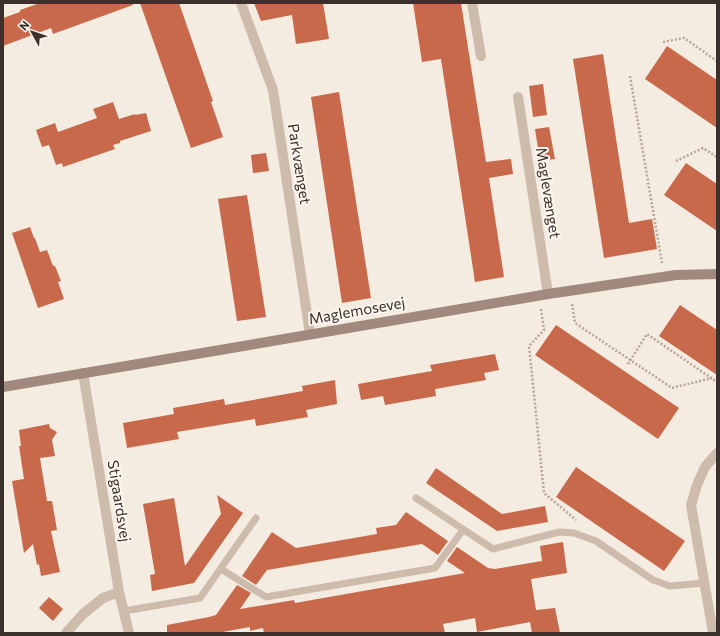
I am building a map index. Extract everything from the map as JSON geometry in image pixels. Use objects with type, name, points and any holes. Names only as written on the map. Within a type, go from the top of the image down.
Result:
[{"type":"street","name":"Parkvænget","points":[[241,3],[273,90],[310,334]]},
{"type":"street","points":[[472,3],[481,56]]},
{"type":"street","name":"Maglevænget","points":[[518,97],[544,294]]},
{"type":"street","name":"Maglemosevej","points":[[3,388],[544,294],[664,276],[717,274]]},
{"type":"street","name":"Stigaardsvej","points":[[83,374],[119,592],[129,633]]},
{"type":"street","points":[[713,633],[691,505],[697,485],[705,467],[717,453]]},
{"type":"street","points":[[66,633],[83,614],[103,598],[119,592]]},
{"type":"lane","points":[[416,498],[493,549],[559,532],[574,533],[596,540],[653,580],[670,586],[704,583]]},
{"type":"lane","points":[[124,610],[200,598],[256,518]]},
{"type":"lane","points":[[221,568],[266,597],[435,568],[463,530]]},
{"type":"path","points":[[663,42],[684,38],[717,61]]},
{"type":"path","points":[[630,76],[664,276]]},
{"type":"path","points":[[676,161],[703,148],[717,157]]},
{"type":"path","points":[[570,290],[575,322],[672,388],[712,378]]},
{"type":"path","points":[[544,294],[544,330],[529,346],[544,493],[580,523],[596,540]]},
{"type":"path","points":[[628,364],[647,334],[717,382]]},
{"type":"building","points":[[40,3],[132,3],[133,5],[53,34],[51,28],[3,46],[3,18]]},
{"type":"building","points":[[140,3],[179,3],[213,101],[211,102],[223,137],[191,148]]},
{"type":"building","points":[[254,3],[323,3],[329,39],[296,44],[292,15],[261,21]]},
{"type":"building","points":[[413,3],[461,3],[486,162],[511,159],[513,174],[489,178],[504,277],[475,282],[441,59],[422,62]]},
{"type":"building","points":[[667,46],[717,80],[717,128],[645,79]]},
{"type":"building","points":[[603,54],[629,223],[652,219],[657,249],[604,258],[573,59]]},
{"type":"building","points":[[543,84],[547,115],[533,117],[529,86]]},
{"type":"building","points":[[339,92],[371,298],[342,303],[311,97]]},
{"type":"building","points":[[113,102],[119,119],[135,114],[146,113],[151,131],[120,141],[120,143],[113,145],[115,149],[63,167],[62,163],[56,165],[49,145],[42,147],[36,130],[55,123],[58,132],[97,118],[93,109]]},
{"type":"building","points":[[549,127],[555,159],[540,161],[535,129]]},
{"type":"building","points":[[266,153],[269,171],[253,173],[251,155]]},
{"type":"building","points":[[686,163],[717,184],[717,231],[664,195]]},
{"type":"building","points":[[247,195],[266,317],[237,321],[218,199]]},
{"type":"building","points":[[30,227],[40,252],[47,250],[53,266],[55,266],[61,281],[58,282],[64,299],[38,308],[12,233]]},
{"type":"building","points":[[680,305],[717,330],[717,375],[659,336]]},
{"type":"building","points":[[556,325],[679,408],[658,439],[535,355]]},
{"type":"building","points":[[495,354],[499,370],[484,373],[486,380],[435,389],[436,396],[385,405],[383,396],[361,400],[358,384],[432,371],[430,365]]},
{"type":"building","points":[[335,380],[337,404],[306,410],[308,417],[256,426],[255,419],[177,432],[179,439],[127,448],[123,423],[174,414],[173,408],[224,399],[225,405],[303,391],[302,386]]},
{"type":"building","points":[[49,424],[50,428],[57,432],[52,440],[55,456],[40,458],[47,501],[52,501],[57,530],[51,531],[60,572],[41,576],[39,564],[37,565],[33,544],[24,553],[12,481],[24,479],[19,446],[21,446],[19,430]]},
{"type":"building","points":[[576,467],[685,541],[664,571],[556,497]]},
{"type":"building","points":[[436,468],[502,514],[545,506],[548,522],[497,531],[426,483]]},
{"type":"building","points":[[217,495],[243,513],[194,583],[152,591],[150,575],[155,574],[143,504],[174,498],[185,566],[221,514]]},
{"type":"building","points":[[406,512],[448,541],[438,555],[422,544],[267,570],[256,585],[242,576],[272,532],[296,548],[377,534],[376,528],[396,525]]},
{"type":"building","points":[[563,542],[567,573],[531,579],[536,610],[555,608],[560,633],[532,633],[530,622],[477,632],[475,618],[443,624],[445,633],[264,633],[263,628],[250,631],[250,627],[217,633],[167,633],[167,625],[216,615],[237,585],[251,593],[240,609],[294,600],[295,603],[465,573],[447,561],[457,547],[488,568],[495,569],[542,561],[540,546]]},
{"type":"building","points":[[49,597],[63,609],[53,621],[39,608]]}]
